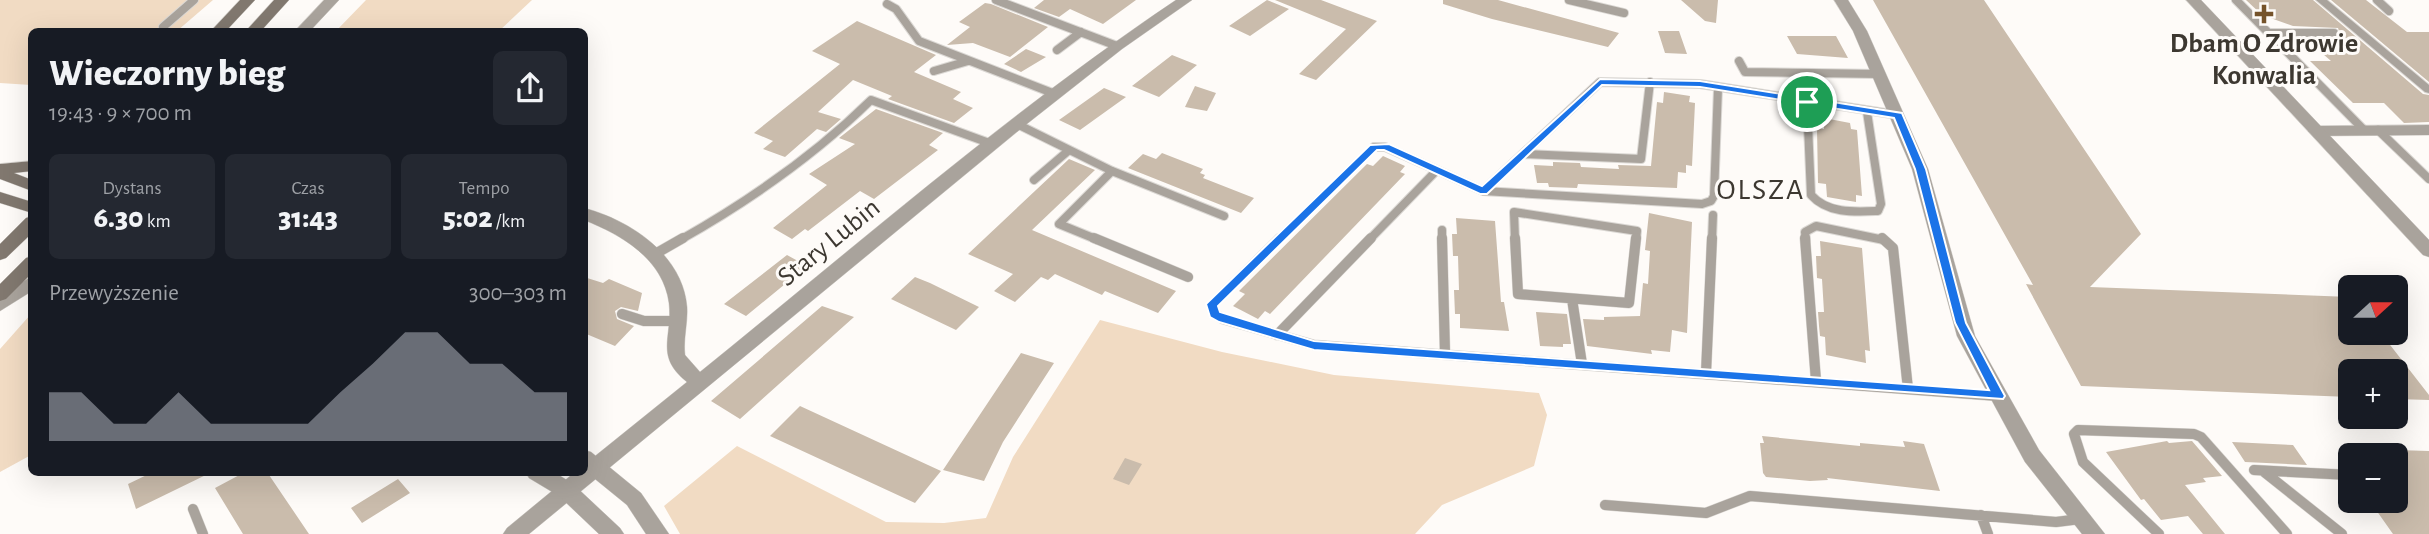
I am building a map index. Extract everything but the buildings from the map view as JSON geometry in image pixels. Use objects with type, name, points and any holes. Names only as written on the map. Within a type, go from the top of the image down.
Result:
[{"type":"main road","points":[[221,28],[248,0]]},
{"type":"main road","points":[[256,28],[282,0]]},
{"type":"main road","points":[[0,171],[28,167]]},
{"type":"main road","points":[[0,171],[28,184]]},
{"type":"main road","points":[[0,197],[28,207]]},
{"type":"main road","points":[[0,254],[28,226]]},
{"type":"main road","points":[[0,295],[28,266]]},
{"type":"street","points":[[305,28],[332,0]]},
{"type":"street","name":"Stary Lubin","points":[[590,461],[699,381],[1055,94],[1117,46],[1185,0]]},
{"type":"street","points":[[1841,0],[1860,31],[1920,169],[1961,323],[2032,456],[2094,534]]},
{"type":"street","points":[[2193,0],[2429,251]]},
{"type":"street","points":[[2321,0],[2429,90]]},
{"type":"street","points":[[2316,131],[2429,130]]},
{"type":"street","points":[[588,214],[631,234],[654,254],[670,279],[678,302],[675,352],[678,364],[699,381]]},
{"type":"street","points":[[0,305],[28,285]]},
{"type":"street","points":[[590,461],[634,499],[658,534]]},
{"type":"street","points":[[543,476],[566,490],[613,534]]},
{"type":"street","name":"Stary Lubin","points":[[514,534],[566,490],[578,476]]},
{"type":"lane","points":[[163,27],[194,0]]},
{"type":"lane","points":[[996,0],[1117,46]]},
{"type":"lane","points":[[1569,0],[1624,13]]},
{"type":"lane","points":[[2236,0],[2371,130],[2429,179]]},
{"type":"lane","points":[[2377,0],[2389,11]]},
{"type":"lane","points":[[887,4],[896,9],[919,41],[1055,94]]},
{"type":"lane","points":[[1057,50],[1081,32]]},
{"type":"lane","points":[[2269,33],[2334,33]]},
{"type":"lane","points":[[934,71],[968,61]]},
{"type":"lane","points":[[1740,61],[1745,72],[1879,74]]},
{"type":"lane","points":[[1483,191],[1600,82],[1650,82],[1718,88],[1898,115]]},
{"type":"lane","points":[[1524,154],[1641,159],[1650,82]]},
{"type":"lane","points":[[1718,88],[1714,196],[1711,201],[1702,204],[1483,191],[1385,146],[1374,147],[1212,304],[1214,314],[1223,319],[1314,345],[1998,396]]},
{"type":"lane","points":[[654,254],[726,214],[830,140],[871,100],[992,144]]},
{"type":"lane","points":[[1807,102],[1811,195],[1816,202],[1827,208],[1878,211],[1881,204],[1867,112]]},
{"type":"lane","points":[[1017,124],[1112,171],[1224,216]]},
{"type":"lane","points":[[1034,180],[1069,150]]},
{"type":"lane","points":[[1277,335],[1437,170]]},
{"type":"lane","points":[[1112,171],[1059,224],[1188,277]]},
{"type":"lane","points":[[1514,212],[1637,231],[1629,303],[1572,299],[1518,294],[1514,212]]},
{"type":"lane","points":[[1706,373],[1713,215]]},
{"type":"lane","points":[[1816,381],[1805,232],[1816,226],[1882,238],[1893,248],[1908,389]]},
{"type":"lane","points":[[1442,230],[1446,354]]},
{"type":"lane","points":[[1572,299],[1582,364]]},
{"type":"lane","points":[[622,314],[644,321],[678,321]]},
{"type":"lane","points":[[2159,534],[2083,462],[2074,434],[2078,430],[2194,434],[2201,437],[2287,534]]},
{"type":"lane","points":[[2338,474],[2258,470],[2342,534]]},
{"type":"lane","points":[[1605,505],[1706,513],[1751,496],[2056,522],[2080,519]]},
{"type":"lane","points":[[193,509],[203,534]]},
{"type":"lane","points":[[1981,515],[1989,534]]},
{"type":"shaded area","points":[[0,0],[213,0],[180,28],[28,28],[28,85],[0,83]]},
{"type":"shaded area","points":[[366,0],[532,0],[502,28],[339,28]]},
{"type":"shaded area","points":[[28,317],[28,457],[0,472],[0,349]]},
{"type":"shaded area","points":[[1100,320],[1222,352],[1334,375],[1539,393],[1547,415],[1534,466],[1442,505],[1415,534],[680,534],[664,506],[737,446],[886,522],[944,523],[986,518],[1013,457]]},
{"type":"place","name":"Dbam O Zdrowie Konwalia","points":[[2264,14]]},
{"type":"district","name":"OLSZA","points":[[1761,189]]},
{"type":"route","points":[[1600,82],[1700,84],[1807,102],[1898,115],[1920,169],[1961,323],[1993,380],[1998,396],[1314,345],[1223,319],[1214,314],[1212,304],[1374,147],[1385,146],[1483,191],[1600,82]]}]
